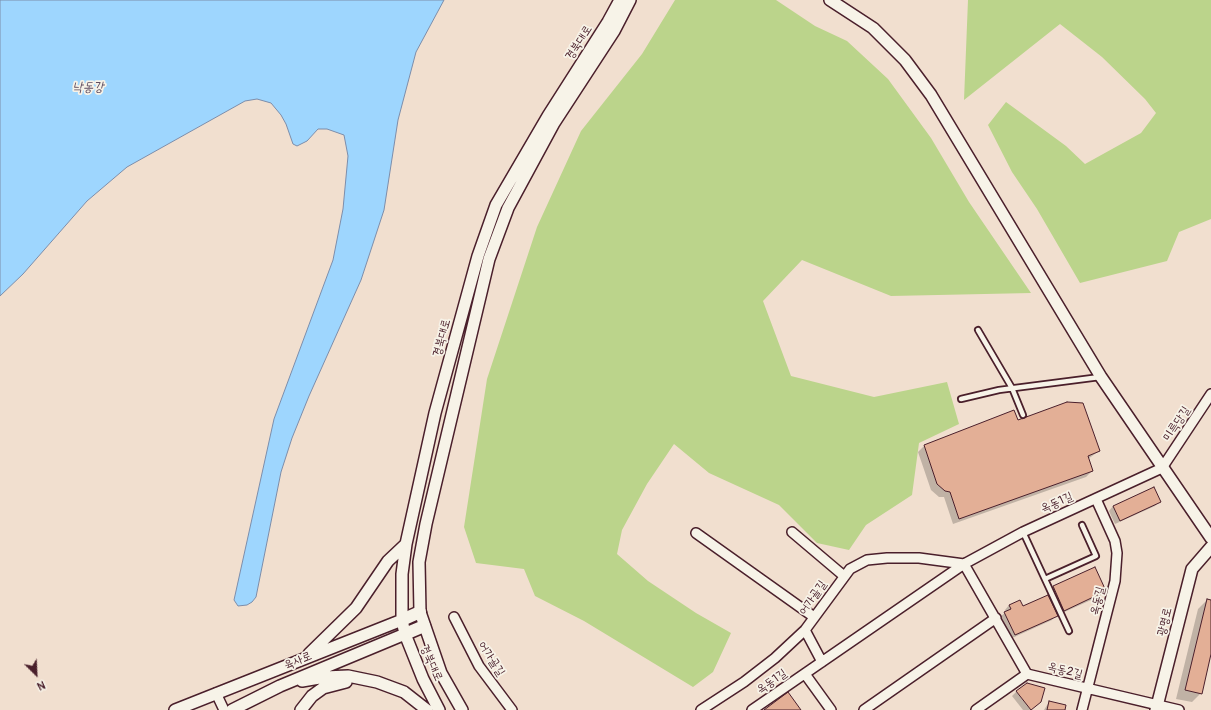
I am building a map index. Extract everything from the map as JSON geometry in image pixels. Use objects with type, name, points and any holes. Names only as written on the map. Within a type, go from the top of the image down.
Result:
[{"type":"main road","name":"육사로","points":[[402,620],[420,612]]},
{"type":"main road","name":"육사로","points":[[405,634],[424,626]]},
{"type":"street","name":"경북대로","points":[[439,710],[423,679],[405,634],[402,620],[402,574],[406,544],[435,413],[478,256],[496,205],[548,116],[608,22],[620,0]]},
{"type":"street","name":"경북대로","points":[[462,710],[440,674],[420,612],[419,562],[426,524],[489,259],[508,208],[551,130],[614,31],[630,0]]},
{"type":"street","points":[[830,0],[873,28],[905,60],[931,95],[1101,377],[1211,538]]},
{"type":"street","name":"미륵당길","points":[[1162,468],[1211,394]]},
{"type":"street","name":"옥동1길","points":[[752,710],[964,564],[1023,532],[1162,468]]},
{"type":"street","name":"옥동길","points":[[1082,710],[1115,582],[1117,553],[1115,541],[1096,499]]},
{"type":"street","points":[[792,532],[844,576]]},
{"type":"street","points":[[696,533],[814,617]]},
{"type":"street","points":[[305,659],[356,608],[388,561],[406,544]]},
{"type":"street","name":"광명로","points":[[1157,708],[1192,569],[1211,547]]},
{"type":"street","name":"어가골길","points":[[701,710],[750,677],[805,630],[850,569],[868,560],[887,558],[919,558],[964,564]]},
{"type":"street","points":[[964,564],[1027,674],[976,710]]},
{"type":"street","name":"어가골길","points":[[454,617],[479,666],[511,710]]},
{"type":"street","points":[[864,710],[996,618]]},
{"type":"street","name":"육사로","points":[[175,710],[402,620]]},
{"type":"street","points":[[805,630],[822,662]]},
{"type":"street","name":"육사로","points":[[232,710],[280,686],[405,634]]},
{"type":"street","name":"옥동1길","points":[[804,674],[831,710]]},
{"type":"street","name":"옥동2길","points":[[1027,674],[1157,708],[1179,710]]},
{"type":"street","points":[[280,686],[325,677],[348,676],[377,682],[404,692],[427,710]]},
{"type":"street","points":[[301,710],[312,696],[323,688],[347,682],[377,682]]},
{"type":"street","points":[[216,693],[224,710]]},
{"type":"lane","points":[[978,330],[1012,388],[1023,415]]},
{"type":"lane","points":[[961,399],[1012,388],[1101,377]]},
{"type":"lane","points":[[1045,579],[1096,556],[1082,526]]},
{"type":"lane","points":[[1023,532],[1069,631]]},
{"type":"green space","points":[[675,0],[776,0],[815,26],[847,41],[888,79],[931,138],[969,202],[1031,293],[891,296],[802,260],[763,301],[791,376],[874,397],[947,382],[959,424],[919,443],[912,495],[866,525],[849,550],[817,543],[779,505],[709,473],[674,444],[647,484],[622,530],[617,554],[648,581],[696,613],[731,633],[713,672],[693,687],[584,621],[535,596],[524,569],[476,563],[464,527],[487,379],[537,227],[581,131],[642,54]]},
{"type":"green space","points":[[968,0],[1211,0],[1211,219],[1179,232],[1167,261],[1080,283],[1037,209],[1012,172],[988,125],[1006,102],[1066,146],[1085,164],[1141,133],[1156,113],[1145,99],[1102,57],[1060,24],[964,100]]},
{"type":"water","name":"낙동강","points":[[0,0],[444,0],[416,52],[398,120],[384,210],[361,280],[309,396],[292,438],[281,472],[256,597],[247,605],[238,606],[234,600],[274,419],[333,260],[343,209],[348,156],[344,135],[327,129],[318,129],[307,141],[297,146],[293,144],[286,124],[271,103],[257,99],[245,101],[127,167],[87,201],[23,274],[0,296]]},
{"type":"building","points":[[1067,402],[1083,403],[1100,451],[1088,456],[1093,471],[959,519],[950,492],[945,491],[937,484],[924,445],[1014,410],[1018,420]]},
{"type":"building","points":[[1154,487],[1161,502],[1120,521],[1113,506]]},
{"type":"building","points":[[1095,567],[1106,591],[1064,611],[1053,586]]},
{"type":"building","points":[[1048,595],[1058,616],[1015,635],[1004,612],[1011,609],[1009,605],[1020,600],[1023,606]]},
{"type":"building","points":[[1207,599],[1211,600],[1211,654],[1202,694],[1185,690]]},
{"type":"building","points":[[1027,683],[1045,688],[1041,702],[1031,710],[1016,691]]},
{"type":"building","points":[[788,692],[801,710],[764,710]]},
{"type":"building","points":[[1049,701],[1066,705],[1065,710],[1047,710]]}]
